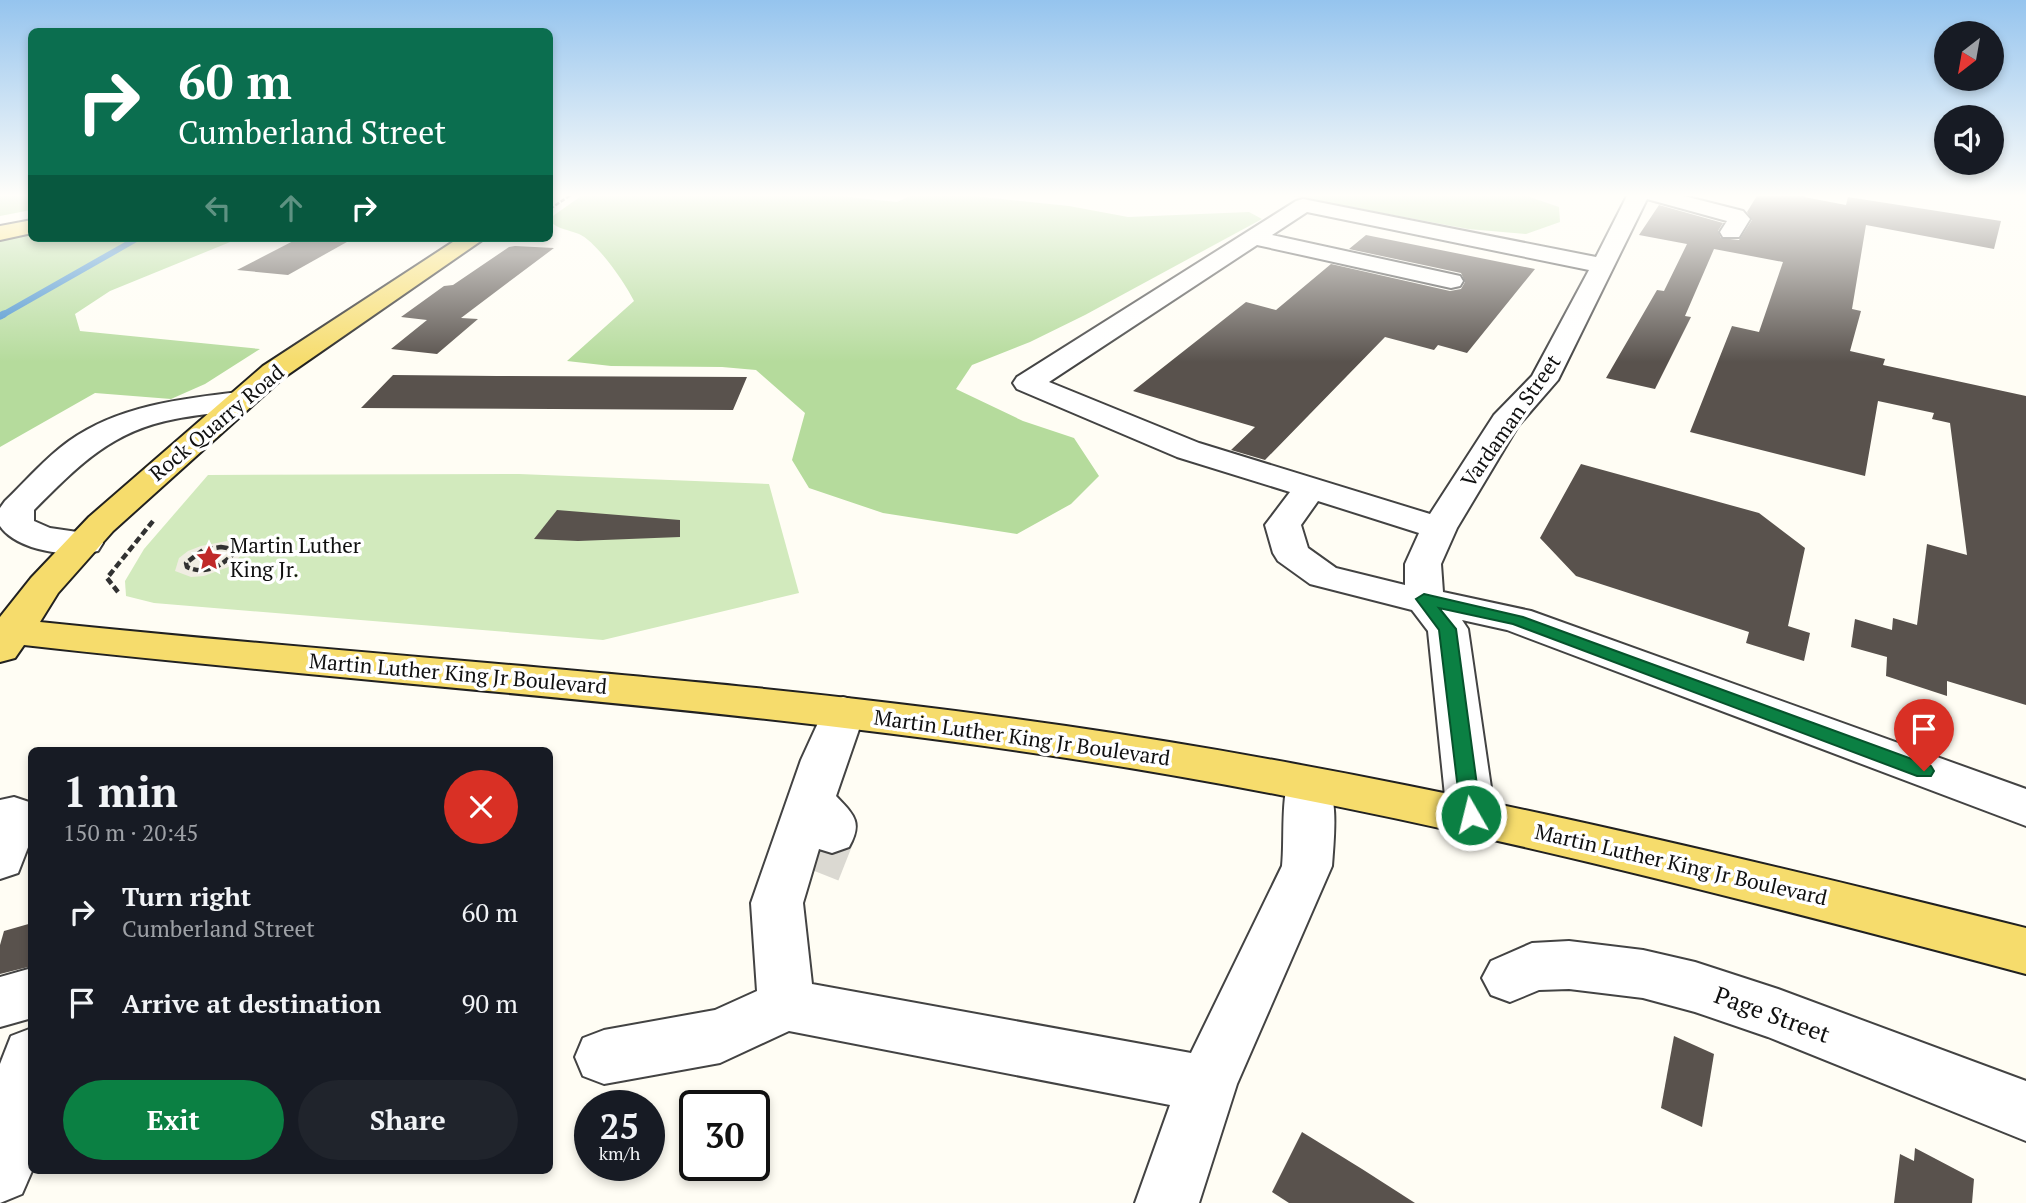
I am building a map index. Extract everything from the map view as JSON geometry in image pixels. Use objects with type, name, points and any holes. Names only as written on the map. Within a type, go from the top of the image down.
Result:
[{"type":"main road","name":"Rock Quarry Road","points":[[4,637],[44,586],[85,542],[169,462],[239,401],[273,372],[456,250]]},
{"type":"main road","name":"Martin Luther King Jr Boulevard","points":[[4,637],[843,712],[1059,741],[1471,815],[1817,897],[2026,951]]},
{"type":"street","points":[[1233,250],[1027,383],[1188,450],[1438,528]]},
{"type":"street","points":[[1312,250],[1451,281]]},
{"type":"street","points":[[1526,250],[1604,266]]},
{"type":"street","name":"Vardaman Street","points":[[1424,599],[1423,564],[1438,528],[1506,421],[1544,380],[1612,250]]},
{"type":"street","points":[[85,542],[39,538],[23,531],[17,525],[17,508],[81,447],[132,419],[184,407],[239,401]]},
{"type":"street","points":[[1311,488],[1283,525],[1291,553],[1323,576],[1360,587],[1517,620],[2026,808]]},
{"type":"street","points":[[1424,599],[1448,629],[1471,815]]},
{"type":"street","points":[[786,1005],[809,853],[843,712]]},
{"type":"street","points":[[1167,1203],[1207,1084],[1307,866],[1310,837],[1308,784]]},
{"type":"street","points":[[0,818],[14,815],[0,859]]},
{"type":"street","name":"Page Street","points":[[1510,978],[1532,967],[1569,965],[1643,974],[1695,987],[1778,1015],[2026,1111]]},
{"type":"street","points":[[0,1002],[28,994]]},
{"type":"street","points":[[604,1056],[720,1035],[786,1005],[1207,1084]]},
{"type":"street","points":[[0,1172],[28,1070]]},
{"type":"path","points":[[118,592],[107,578],[160,513]]},
{"type":"path","points":[[221,547],[232,550],[229,559],[215,567],[197,571],[190,570],[186,563],[200,551],[221,547]]},
{"type":"green space","points":[[0,250],[210,250],[110,291],[75,314],[80,331],[260,349],[205,384],[171,399],[95,393],[0,447]]},
{"type":"green space","points":[[599,250],[1205,250],[1085,315],[1030,342],[972,365],[956,389],[1023,421],[1074,438],[1099,476],[1071,504],[1017,534],[883,513],[809,488],[792,460],[805,413],[756,370],[611,366],[567,361],[634,301]]},
{"type":"green space","points":[[519,474],[769,484],[799,593],[603,640],[154,603],[126,596],[125,581],[144,549],[208,475]]},
{"type":"shaded area","points":[[227,541],[237,542],[243,546],[244,552],[231,566],[204,576],[191,577],[175,571],[179,558],[188,551]]},
{"type":"building","points":[[275,250],[332,250],[288,275],[237,270]]},
{"type":"building","points":[[504,250],[551,250],[461,318],[478,319],[437,354],[391,349],[427,320],[401,317],[444,286],[453,285]]},
{"type":"building","points":[[1354,250],[1441,250],[1535,269],[1467,353],[1438,345],[1434,350],[1385,337],[1265,460],[1231,450],[1255,427],[1133,391],[1246,302],[1276,310],[1331,264],[1450,291],[1461,289],[1465,282],[1461,273]]},
{"type":"building","points":[[1684,250],[1714,250],[1685,316],[1691,317],[1655,389],[1606,378],[1657,290],[1664,291]]},
{"type":"building","points":[[1720,250],[1862,250],[1852,309],[1861,311],[1850,351],[1885,359],[1883,365],[2026,396],[2026,705],[1947,681],[1947,696],[1886,676],[1887,657],[1851,647],[1855,619],[1892,630],[1893,618],[1917,625],[1927,544],[1967,555],[1950,423],[1932,419],[1934,413],[1878,401],[1865,476],[1690,432],[1732,326],[1759,332],[1783,262]]},
{"type":"building","points":[[393,375],[747,377],[733,410],[361,408]]},
{"type":"building","points":[[1581,464],[1759,513],[1805,548],[1788,626],[1810,633],[1804,661],[1746,643],[1749,632],[1576,576],[1540,538]]},
{"type":"building","points":[[557,510],[680,520],[680,537],[578,541],[534,539]]},
{"type":"building","points":[[28,924],[28,967],[0,974],[0,945],[4,931]]},
{"type":"building","points":[[1674,1036],[1714,1054],[1702,1127],[1661,1108]]},
{"type":"building","points":[[1302,1132],[1415,1203],[1289,1203],[1272,1192]]},
{"type":"building","points":[[1915,1148],[1974,1179],[1972,1203],[1894,1203],[1900,1154],[1914,1161]]},
{"type":"waterway","points":[[1,316],[117,250]]},
{"type":"waterway","points":[[0,316],[4,314]]},
{"type":"tunnel","points":[[817,872],[832,834]]},
{"type":"place","name":"Martin Luther King Jr.","points":[[209,558]]},
{"type":"route","points":[[1471,815],[1448,629],[1424,599],[1517,620],[1924,771]]}]
